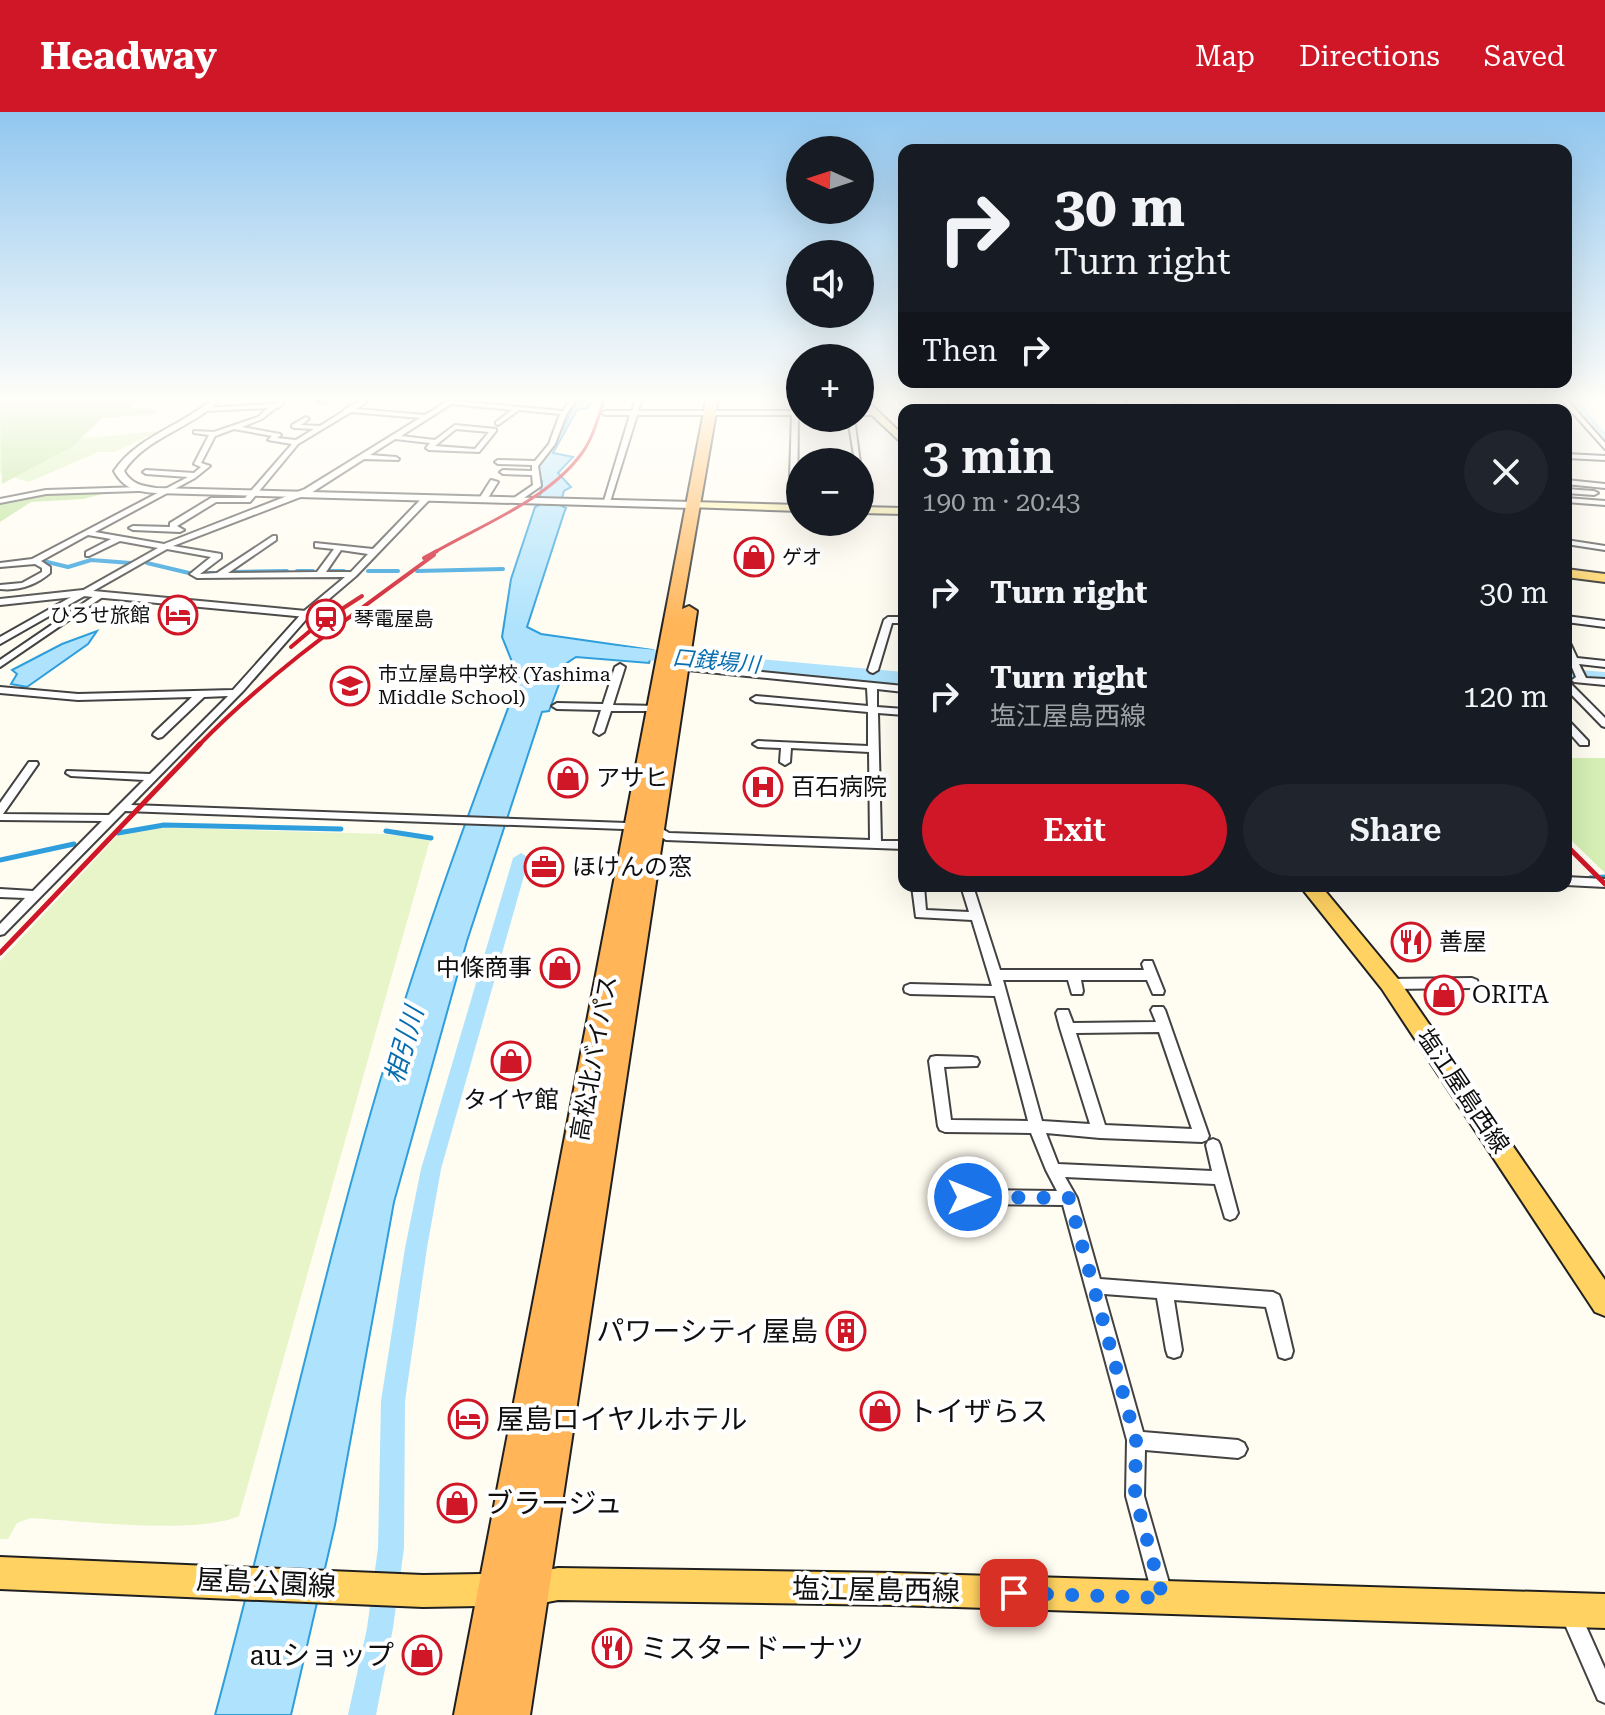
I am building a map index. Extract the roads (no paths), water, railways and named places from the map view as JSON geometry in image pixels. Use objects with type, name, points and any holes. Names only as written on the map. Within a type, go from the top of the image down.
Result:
[{"type":"highway","name":"高松北バイパス","points":[[473,1715],[645,827],[676,659],[704,476]]},
{"type":"highway","name":"高松北バイパス","points":[[511,1715],[645,827],[657,709],[676,659]]},
{"type":"main road","points":[[699,505],[786,508]]},
{"type":"main road","points":[[874,510],[898,511]]},
{"type":"main road","points":[[1572,574],[1605,578]]},
{"type":"main road","name":"塩江屋島西線","points":[[1315,892],[1390,984],[1605,1303]]},
{"type":"main road","name":"屋島公園線","points":[[0,1573],[401,1590],[532,1589]]},
{"type":"main road","name":"塩江屋島西線","points":[[532,1589],[558,1584],[894,1589],[1605,1611]]},
{"type":"street","points":[[121,476],[138,489]]},
{"type":"street","points":[[0,565],[34,561],[171,491],[194,476]]},
{"type":"street","points":[[224,522],[223,519],[251,496],[269,476]]},
{"type":"street","points":[[0,641],[164,547],[298,495],[330,476]]},
{"type":"street","points":[[515,500],[537,486],[535,476]]},
{"type":"street","points":[[606,502],[614,476]]},
{"type":"street","points":[[483,499],[494,482]]},
{"type":"street","points":[[1572,483],[1605,486]]},
{"type":"street","points":[[0,501],[46,492],[138,489],[251,496],[699,505]]},
{"type":"street","points":[[1572,491],[1605,494]]},
{"type":"street","points":[[175,529],[173,525],[214,500],[251,496]]},
{"type":"street","points":[[0,931],[235,693],[306,614],[353,574],[427,498]]},
{"type":"street","points":[[1572,500],[1605,503]]},
{"type":"street","points":[[133,528],[195,533]]},
{"type":"street","points":[[88,533],[218,556],[194,574],[353,574]]},
{"type":"street","points":[[89,554],[120,538]]},
{"type":"street","points":[[220,575],[273,538]]},
{"type":"street","points":[[1572,543],[1605,548]]},
{"type":"street","points":[[318,545],[375,552]]},
{"type":"street","points":[[320,574],[338,549]]},
{"type":"street","points":[[0,587],[15,588],[46,573],[46,567],[34,561]]},
{"type":"street","points":[[0,602],[83,593],[306,614]]},
{"type":"street","points":[[0,664],[103,594]]},
{"type":"street","points":[[873,670],[891,609]]},
{"type":"street","points":[[888,620],[898,620]]},
{"type":"street","points":[[1572,620],[1605,624]]},
{"type":"street","points":[[676,659],[898,688]]},
{"type":"street","points":[[1573,660],[1605,664]]},
{"type":"street","points":[[1573,660],[1582,680]]},
{"type":"street","points":[[599,732],[620,667]]},
{"type":"street","points":[[1572,681],[1605,682]]},
{"type":"street","points":[[872,686],[876,844]]},
{"type":"street","points":[[1572,688],[1605,724]]},
{"type":"street","points":[[0,690],[78,697],[235,693]]},
{"type":"street","points":[[158,735],[201,694]]},
{"type":"street","points":[[756,699],[898,711]]},
{"type":"street","points":[[557,706],[657,709]]},
{"type":"street","points":[[1572,730],[1584,743]]},
{"type":"street","points":[[758,744],[786,745],[800,740],[817,752],[872,749]]},
{"type":"street","points":[[785,762],[786,745]]},
{"type":"street","points":[[0,814],[33,764]]},
{"type":"street","points":[[71,773],[150,777]]},
{"type":"street","points":[[120,808],[645,827],[666,836],[898,845]]},
{"type":"street","points":[[0,814],[111,818]]},
{"type":"street","points":[[1572,881],[1605,883]]},
{"type":"street","points":[[918,892],[920,914],[978,916]]},
{"type":"street","points":[[969,892],[1037,1129],[1053,1170],[1069,1198],[1094,1286],[1136,1440],[1135,1496],[1163,1598]]},
{"type":"street","points":[[0,893],[35,895]]},
{"type":"street","points":[[910,989],[1150,970],[1158,991]]},
{"type":"street","points":[[1074,975],[1077,991]]},
{"type":"street","points":[[1390,984],[1472,983]]},
{"type":"street","points":[[972,1062],[936,1061],[945,1126],[1018,1126],[1202,1136],[1158,1010]]},
{"type":"street","points":[[1063,1013],[1100,1132]]},
{"type":"street","points":[[1067,1028],[1164,1027]]},
{"type":"street","points":[[1213,1145],[1230,1213]]},
{"type":"street","points":[[1053,1170],[1221,1178]]},
{"type":"street","points":[[965,1180],[968,1197],[1069,1198]]},
{"type":"street","points":[[1094,1286],[1273,1300],[1285,1351]]},
{"type":"street","points":[[1164,1291],[1174,1350]]},
{"type":"street","points":[[1136,1440],[1238,1449]]},
{"type":"street","points":[[1569,1610],[1605,1693]]},
{"type":"water","name":"相引川","points":[[538,476],[561,476],[571,487],[564,491],[560,505],[566,508],[527,627],[541,634],[653,650],[649,663],[576,657],[567,663],[549,711],[542,712],[467,941],[394,1202],[335,1525],[291,1715],[215,1715],[368,1122],[437,903],[519,679],[502,637],[511,579],[535,507],[539,505],[542,481]]},
{"type":"water","points":[[97,631],[88,644],[27,687],[11,684],[17,674],[12,670],[62,644]]},
{"type":"waterway","points":[[39,560],[68,567],[91,560],[131,563]]},
{"type":"waterway","points":[[147,563],[189,573]]},
{"type":"waterway","points":[[417,571],[503,569]]},
{"type":"waterway","points":[[234,572],[287,571]]},
{"type":"waterway","points":[[297,571],[313,571]]},
{"type":"waterway","points":[[327,571],[344,571]]},
{"type":"waterway","points":[[368,571],[398,571]]},
{"type":"waterway","points":[[205,573],[215,573]]},
{"type":"waterway","name":"口銭場川","points":[[613,652],[898,678]]},
{"type":"waterway","name":"口銭場川","points":[[1572,676],[1605,679]]},
{"type":"waterway","points":[[118,833],[164,825],[341,829]]},
{"type":"waterway","points":[[386,831],[431,838]]},
{"type":"waterway","points":[[0,860],[74,844]]},
{"type":"waterway","points":[[362,1715],[380,1628],[391,1548],[393,1401],[416,1248],[431,1169],[521,858]]},
{"type":"waterway","points":[[1590,878],[1605,877]]},
{"type":"railway","points":[[433,553],[514,510],[561,476]]},
{"type":"railway","points":[[424,558],[437,551]]},
{"type":"railway","points":[[200,744],[282,669],[434,555]]},
{"type":"railway","points":[[291,647],[317,625],[362,596]]},
{"type":"railway","points":[[0,953],[200,744]]},
{"type":"railway","points":[[1572,851],[1605,884]]},
{"type":"place","name":"ゲオ","points":[[754,557]]},
{"type":"place","name":"ひろせ旅館","points":[[178,615]]},
{"type":"place","name":"琴電屋島","points":[[326,619]]},
{"type":"place","name":"市立屋島中学校 (Yashima Middle School)","points":[[350,686]]},
{"type":"place","name":"アサヒ","points":[[568,778]]},
{"type":"place","name":"百石病院","points":[[763,787]]},
{"type":"place","name":"ほけんの窓","points":[[544,867]]},
{"type":"place","name":"善屋","points":[[1411,942]]},
{"type":"place","name":"中條商事","points":[[560,968]]},
{"type":"place","name":"ORITA","points":[[1444,995]]},
{"type":"place","name":"タイヤ館","points":[[511,1061]]},
{"type":"place","name":"パワーシティ屋島","points":[[846,1331]]},
{"type":"place","name":"トイザらス","points":[[880,1411]]},
{"type":"place","name":"屋島ロイヤルホテル","points":[[468,1419]]},
{"type":"place","name":"ブラージュ","points":[[457,1503]]},
{"type":"place","name":"ミスタードーナツ","points":[[612,1648]]},
{"type":"place","name":"auショップ","points":[[422,1655]]}]
